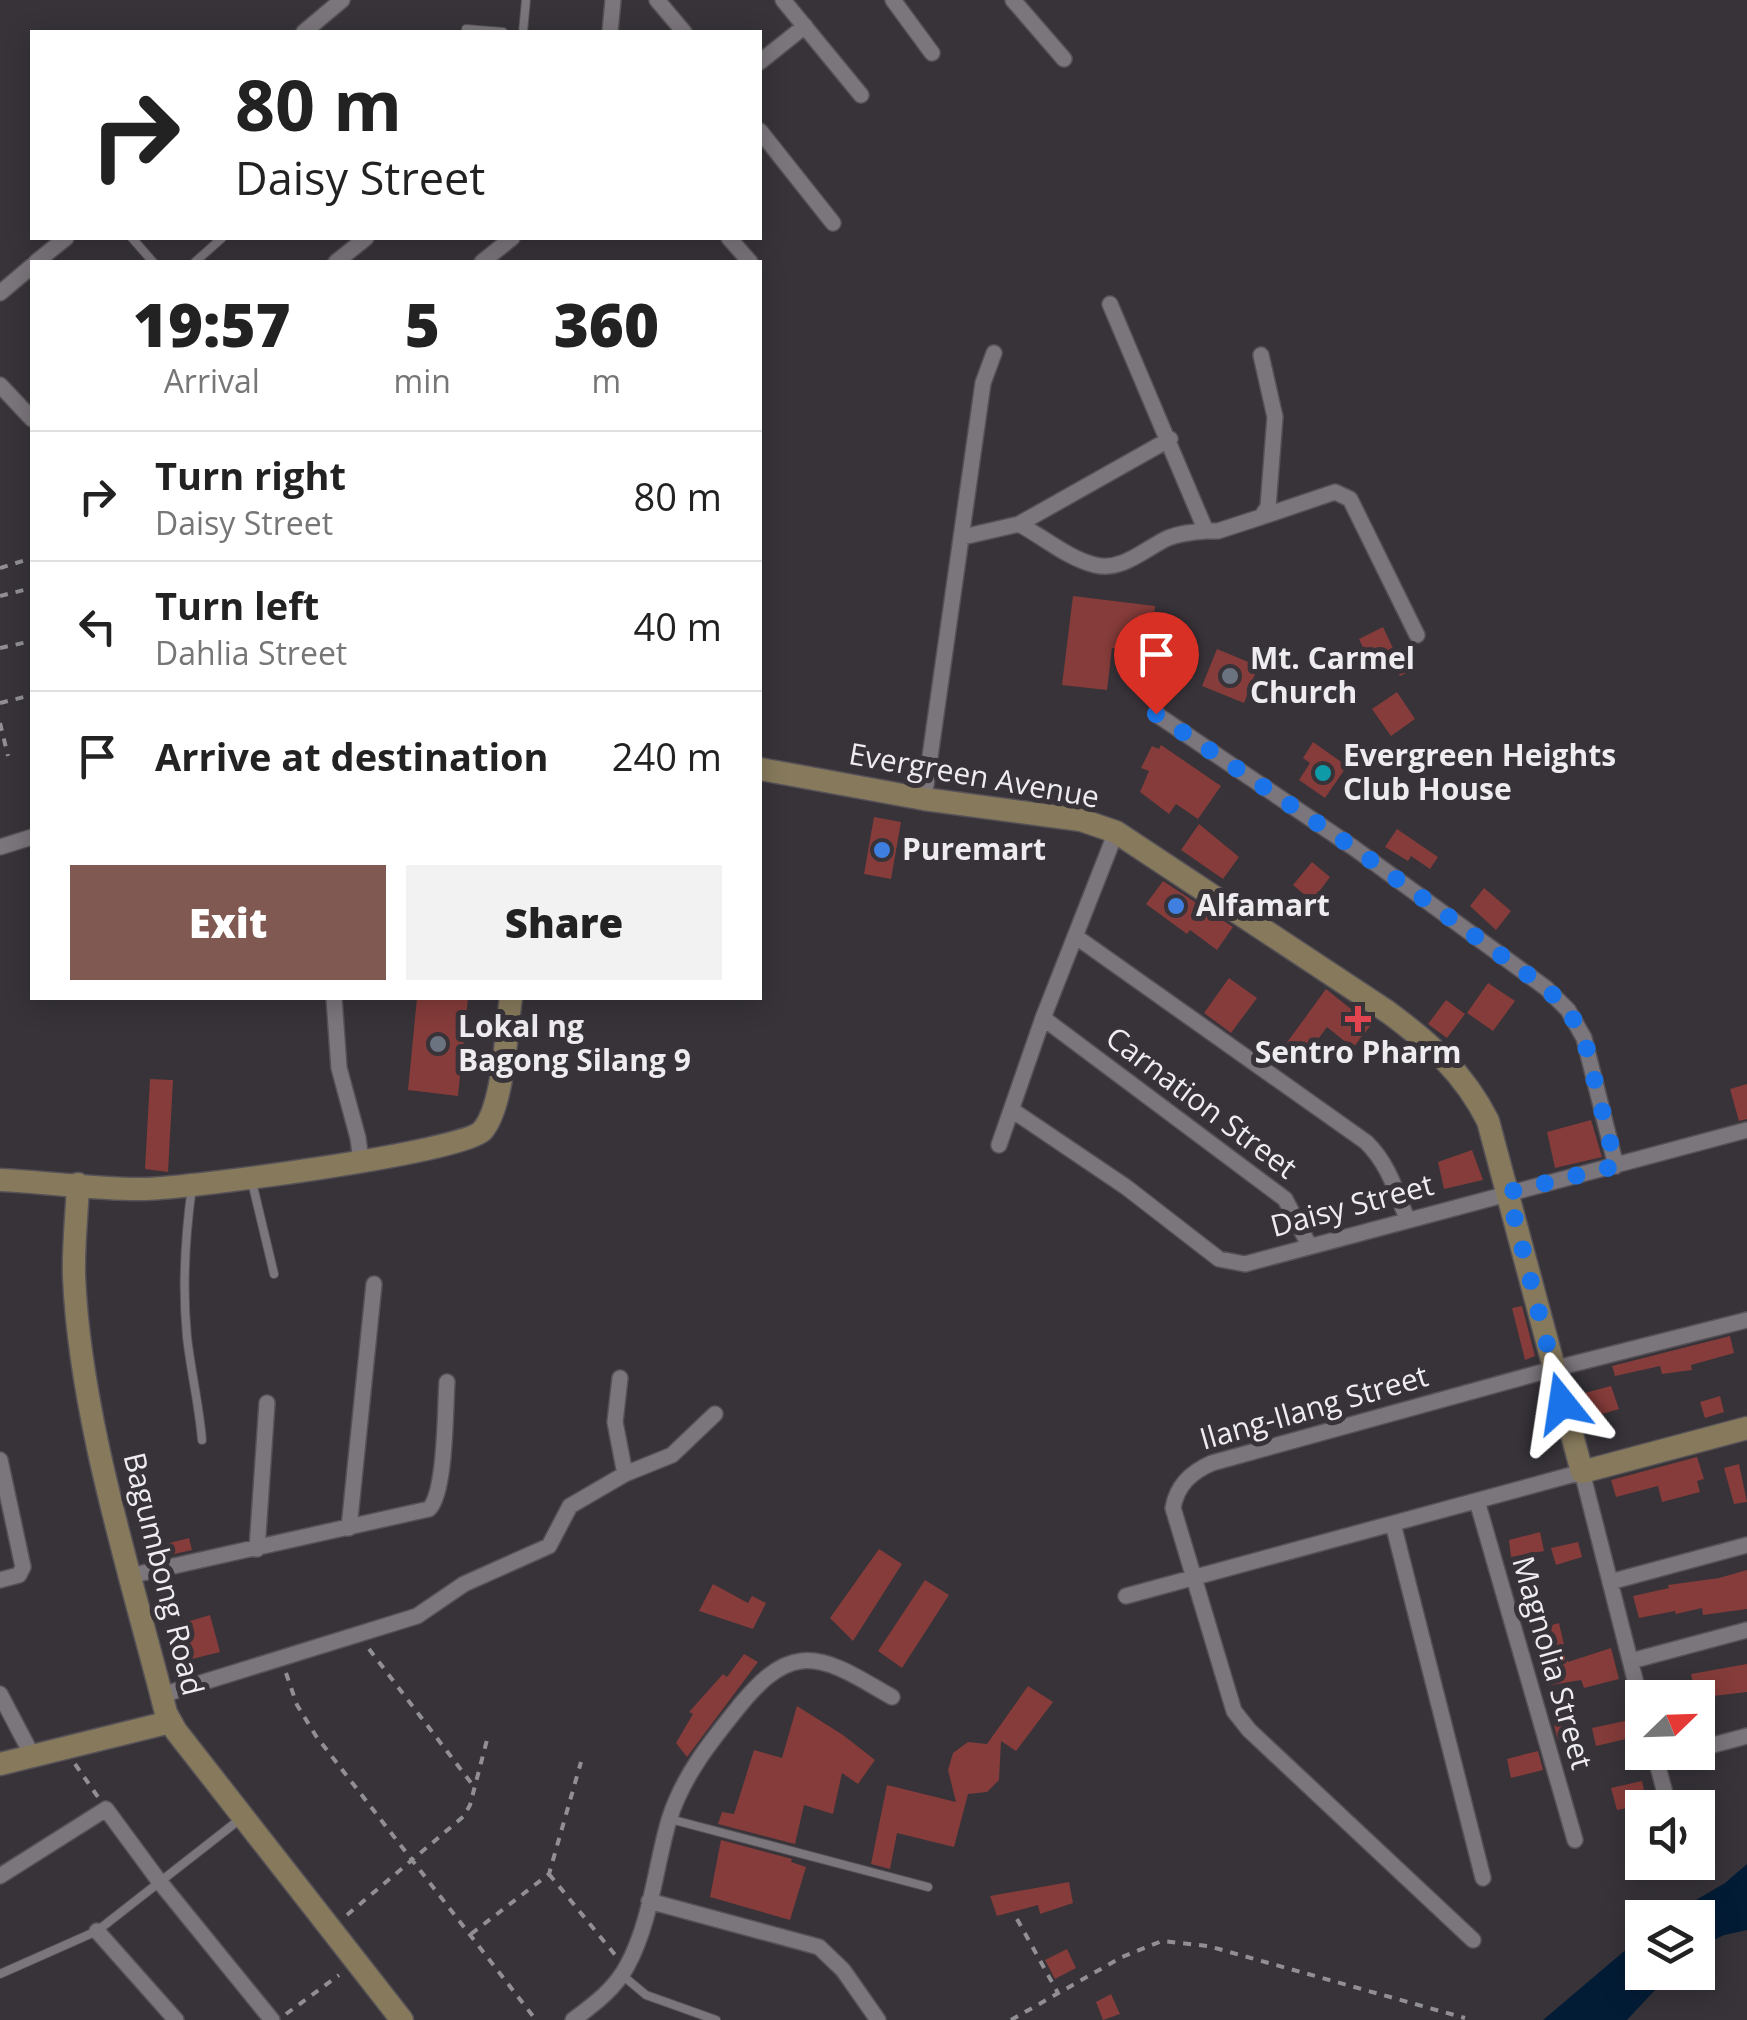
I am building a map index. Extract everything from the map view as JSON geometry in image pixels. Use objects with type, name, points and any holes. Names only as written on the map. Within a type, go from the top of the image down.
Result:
[{"type":"street","points":[[306,30],[342,0]]},
{"type":"street","points":[[610,30],[613,0]]},
{"type":"street","points":[[657,0],[682,30]]},
{"type":"street","points":[[783,0],[861,95]]},
{"type":"street","points":[[893,0],[932,53]]},
{"type":"street","points":[[1014,0],[1064,59]]},
{"type":"street","points":[[762,60],[804,26]]},
{"type":"street","points":[[762,134],[833,223]]},
{"type":"street","points":[[39,260],[64,240]]},
{"type":"street","points":[[338,260],[364,240]]},
{"type":"street","points":[[484,260],[510,240]]},
{"type":"street","points":[[731,240],[748,260]]},
{"type":"street","points":[[0,293],[30,267]]},
{"type":"street","points":[[1110,304],[1206,531]]},
{"type":"street","points":[[924,799],[983,383],[994,352]]},
{"type":"street","points":[[1260,355],[1275,418],[1268,507],[1262,517]]},
{"type":"street","points":[[0,384],[30,414]]},
{"type":"street","points":[[963,537],[1019,524],[1170,439]]},
{"type":"street","points":[[1019,524],[1072,555],[1106,566],[1124,562],[1154,544],[1187,532],[1218,531],[1342,493],[1350,499],[1417,634]]},
{"type":"street","points":[[1156,714],[1354,848],[1546,988],[1568,1010],[1584,1038],[1616,1166]]},
{"type":"street","name":"Evergreen Avenue","points":[[762,770],[924,799],[1081,820],[1116,832],[1388,1012],[1428,1042],[1458,1072],[1488,1121],[1635,1680]]},
{"type":"street","points":[[1000,1144],[1043,1018],[1116,832]]},
{"type":"street","points":[[0,847],[30,838]]},
{"type":"street","points":[[1075,936],[1366,1142],[1389,1173],[1407,1219]]},
{"type":"street","points":[[334,1000],[340,1068],[360,1160]]},
{"type":"street","points":[[0,1180],[140,1189],[192,1187],[427,1148],[476,1135],[496,1104],[510,1000]]},
{"type":"street","name":"Carnation Street","points":[[1043,1018],[1285,1199],[1309,1246]]},
{"type":"street","name":"Daisy Street","points":[[1012,1110],[1126,1188],[1219,1259],[1245,1264],[1747,1130]]},
{"type":"street","name":"Bagumbong Road","points":[[78,1184],[74,1276],[88,1392],[130,1576],[170,1722],[402,2020]]},
{"type":"street","points":[[348,1528],[374,1284]]},
{"type":"street","name":"Ilang-Ilang Street","points":[[1473,1940],[1249,1730],[1234,1711],[1174,1508],[1176,1493],[1195,1470],[1552,1368],[1747,1320]]},
{"type":"street","points":[[620,1378],[614,1422],[626,1474]]},
{"type":"street","points":[[130,1576],[428,1508],[435,1503],[447,1382]]},
{"type":"street","points":[[257,1548],[266,1403]]},
{"type":"street","points":[[162,1695],[417,1616],[464,1584],[541,1551],[555,1538],[570,1506],[626,1474],[672,1455],[716,1414]]},
{"type":"street","points":[[1126,1596],[1747,1428]]},
{"type":"street","points":[[0,1460],[4,1499],[23,1570],[0,1580]]},
{"type":"street","name":"Magnolia Street","points":[[1477,1501],[1575,1840]]},
{"type":"street","points":[[1393,1524],[1483,1878]]},
{"type":"street","points":[[1610,1582],[1747,1545]]},
{"type":"street","points":[[1630,1661],[1747,1630]]},
{"type":"street","points":[[574,2020],[624,1972],[635,1950],[670,1819],[684,1782],[747,1696],[782,1666],[802,1660],[824,1662],[892,1697]]},
{"type":"street","points":[[0,1694],[32,1756]]},
{"type":"street","points":[[0,1764],[170,1722]]},
{"type":"street","points":[[1715,1744],[1747,1736]]},
{"type":"street","points":[[0,1876],[106,1809],[158,1881],[275,2020]]},
{"type":"street","points":[[649,1901],[819,1947],[843,1970],[878,2020]]},
{"type":"street","points":[[97,1932],[176,2020]]},
{"type":"lane","points":[[524,30],[526,0]]},
{"type":"lane","points":[[466,29],[478,30]]},
{"type":"lane","points":[[134,240],[152,260]]},
{"type":"lane","points":[[197,260],[220,240]]},
{"type":"lane","points":[[252,1178],[274,1274]]},
{"type":"lane","points":[[192,1187],[184,1246],[185,1297],[202,1440]]},
{"type":"lane","points":[[0,1974],[97,1932],[242,1817]]},
{"type":"lane","points":[[670,1819],[928,1886]]},
{"type":"lane","points":[[624,1972],[646,1995],[716,2020]]},
{"type":"path","points":[[0,568],[30,559]]},
{"type":"path","points":[[0,596],[30,588]]},
{"type":"path","points":[[0,648],[30,641]]},
{"type":"path","points":[[0,702],[30,695]]},
{"type":"path","points":[[0,723],[8,756]]},
{"type":"path","points":[[359,1636],[475,1788]]},
{"type":"path","points":[[282,1659],[305,1721],[536,2020]]},
{"type":"path","points":[[332,1927],[464,1816],[488,1736]]},
{"type":"path","points":[[64,1748],[106,1809]]},
{"type":"path","points":[[470,1936],[549,1874],[581,1762]]},
{"type":"path","points":[[549,1874],[624,1972]]},
{"type":"path","points":[[1017,1919],[1058,1993]]},
{"type":"path","points":[[1011,2020],[1144,1946],[1162,1941],[1184,1941],[1466,2018]]},
{"type":"path","points":[[275,2020],[358,1961]]},
{"type":"water","points":[[1747,1864],[1747,1930],[1715,1940],[1715,1900],[1696,1900]]},
{"type":"water","points":[[1625,1950],[1625,1990],[1655,1990],[1627,2020],[1543,2020]]},
{"type":"building","points":[[1073,596],[1155,606],[1150,653],[1112,648],[1107,690],[1062,685]]},
{"type":"building","points":[[1383,627],[1398,659],[1374,671],[1359,639]]},
{"type":"building","name":"Mt. Carmel Church","points":[[1217,649],[1258,666],[1244,703],[1202,686]]},
{"type":"building","points":[[1406,657],[1413,670],[1400,676],[1393,664]]},
{"type":"building","points":[[1397,692],[1415,719],[1391,736],[1372,709]]},
{"type":"building","name":"Evergreen Heights Club House","points":[[1313,742],[1347,766],[1325,798],[1299,780],[1310,763],[1303,758]]},
{"type":"building","points":[[1161,745],[1221,786],[1198,819],[1176,804],[1169,814],[1140,792],[1149,771],[1141,768],[1152,746],[1159,749]]},
{"type":"building","name":"Puremart","points":[[874,817],[901,822],[891,879],[864,874]]},
{"type":"building","points":[[1199,824],[1239,857],[1223,879],[1181,850]]},
{"type":"building","points":[[1397,829],[1438,857],[1430,869],[1411,856],[1408,861],[1385,847]]},
{"type":"building","points":[[1312,862],[1330,877],[1312,901],[1293,885]]},
{"type":"building","name":"Alfamart","points":[[1163,881],[1233,927],[1217,950],[1146,904]]},
{"type":"building","points":[[1484,888],[1511,911],[1496,930],[1470,906]]},
{"type":"building","points":[[1229,978],[1257,998],[1231,1033],[1204,1013]]},
{"type":"building","points":[[1488,983],[1515,1001],[1493,1031],[1467,1013]]},
{"type":"building","points":[[1326,989],[1371,1025],[1353,1048],[1327,1027],[1299,1065],[1280,1052]]},
{"type":"building","name":"Lokal ng Bagong Silang 9","points":[[417,1000],[468,1000],[458,1096],[408,1090]]},
{"type":"building","points":[[1446,1000],[1465,1014],[1447,1038],[1428,1024]]},
{"type":"building","points":[[150,1079],[173,1080],[168,1172],[145,1169]]},
{"type":"building","points":[[1747,1084],[1747,1119],[1739,1121],[1730,1089]]},
{"type":"building","points":[[1591,1120],[1602,1157],[1555,1168],[1547,1132]]},
{"type":"building","points":[[1472,1150],[1483,1180],[1444,1189],[1438,1162]]},
{"type":"building","points":[[1522,1306],[1535,1356],[1525,1360],[1512,1308]]},
{"type":"building","points":[[1730,1336],[1734,1353],[1691,1365],[1692,1370],[1662,1374],[1660,1366],[1615,1376],[1612,1366]]},
{"type":"building","points":[[1611,1386],[1619,1409],[1585,1419],[1577,1395]]},
{"type":"building","points":[[1720,1396],[1724,1412],[1705,1418],[1700,1402]]},
{"type":"building","points":[[1697,1457],[1704,1479],[1697,1481],[1700,1492],[1662,1502],[1658,1486],[1616,1497],[1611,1480]]},
{"type":"building","points":[[1739,1464],[1747,1502],[1734,1504],[1724,1468]]},
{"type":"building","points":[[1540,1532],[1544,1551],[1511,1557],[1509,1540]]},
{"type":"building","points":[[189,1538],[192,1550],[148,1560],[146,1549]]},
{"type":"building","points":[[1578,1542],[1582,1557],[1556,1565],[1551,1548]]},
{"type":"building","points":[[879,1549],[902,1564],[853,1641],[830,1618]]},
{"type":"building","points":[[1747,1570],[1747,1609],[1703,1615],[1702,1608],[1639,1618],[1633,1596]]},
{"type":"building","points":[[925,1580],[949,1595],[902,1668],[878,1651]]},
{"type":"building","points":[[713,1584],[748,1603],[752,1596],[766,1603],[753,1629],[699,1611]]},
{"type":"building","points":[[210,1615],[220,1652],[192,1659],[187,1643],[178,1646],[173,1626]]},
{"type":"building","points":[[1559,1623],[1568,1662],[1611,1648],[1619,1679],[1584,1688],[1581,1680],[1545,1686],[1531,1631]]},
{"type":"building","points":[[744,1654],[758,1662],[687,1757],[676,1743],[693,1714],[689,1712],[723,1674],[727,1677]]},
{"type":"building","points":[[1747,1664],[1747,1692],[1715,1696],[1715,1680],[1692,1680],[1691,1674]]},
{"type":"building","points":[[1028,1686],[1053,1702],[1016,1751],[1001,1741],[999,1780],[987,1792],[968,1794],[954,1847],[897,1833],[890,1869],[871,1864],[887,1785],[956,1802],[948,1770],[953,1753],[968,1742],[987,1744]]},
{"type":"building","points":[[797,1706],[875,1760],[858,1784],[842,1773],[833,1814],[804,1805],[795,1844],[718,1824],[722,1812],[734,1814],[754,1750],[782,1758]]},
{"type":"building","points":[[1579,1719],[1583,1735],[1558,1741],[1554,1725]]},
{"type":"building","points":[[1625,1721],[1625,1739],[1596,1746],[1592,1728]]},
{"type":"building","points":[[1538,1751],[1543,1770],[1511,1778],[1507,1759]]},
{"type":"building","points":[[1642,1781],[1644,1790],[1625,1790],[1625,1808],[1617,1810],[1611,1788]]},
{"type":"building","points":[[721,1840],[792,1859],[791,1862],[806,1867],[790,1920],[710,1897]]},
{"type":"building","points":[[1069,1882],[1073,1903],[1040,1914],[1038,1905],[997,1916],[990,1896]]},
{"type":"building","points":[[1067,1949],[1076,1968],[1055,1979],[1045,1960]]},
{"type":"building","points":[[1111,1994],[1120,2014],[1103,2020],[1096,2002]]},
{"type":"place","name":"Mt. Carmel Church","points":[[1230,676]]},
{"type":"place","name":"Evergreen Heights Club House","points":[[1323,773]]},
{"type":"place","name":"Puremart","points":[[882,850]]},
{"type":"place","name":"Alfamart","points":[[1176,906]]},
{"type":"place","name":"Sentro Pharm","points":[[1358,1019]]},
{"type":"place","name":"Lokal ng Bagong Silang 9","points":[[438,1044]]},
{"type":"route","points":[[1156,714],[1354,848],[1546,988],[1568,1010],[1584,1038],[1616,1166],[1508,1192],[1562,1403]]}]
